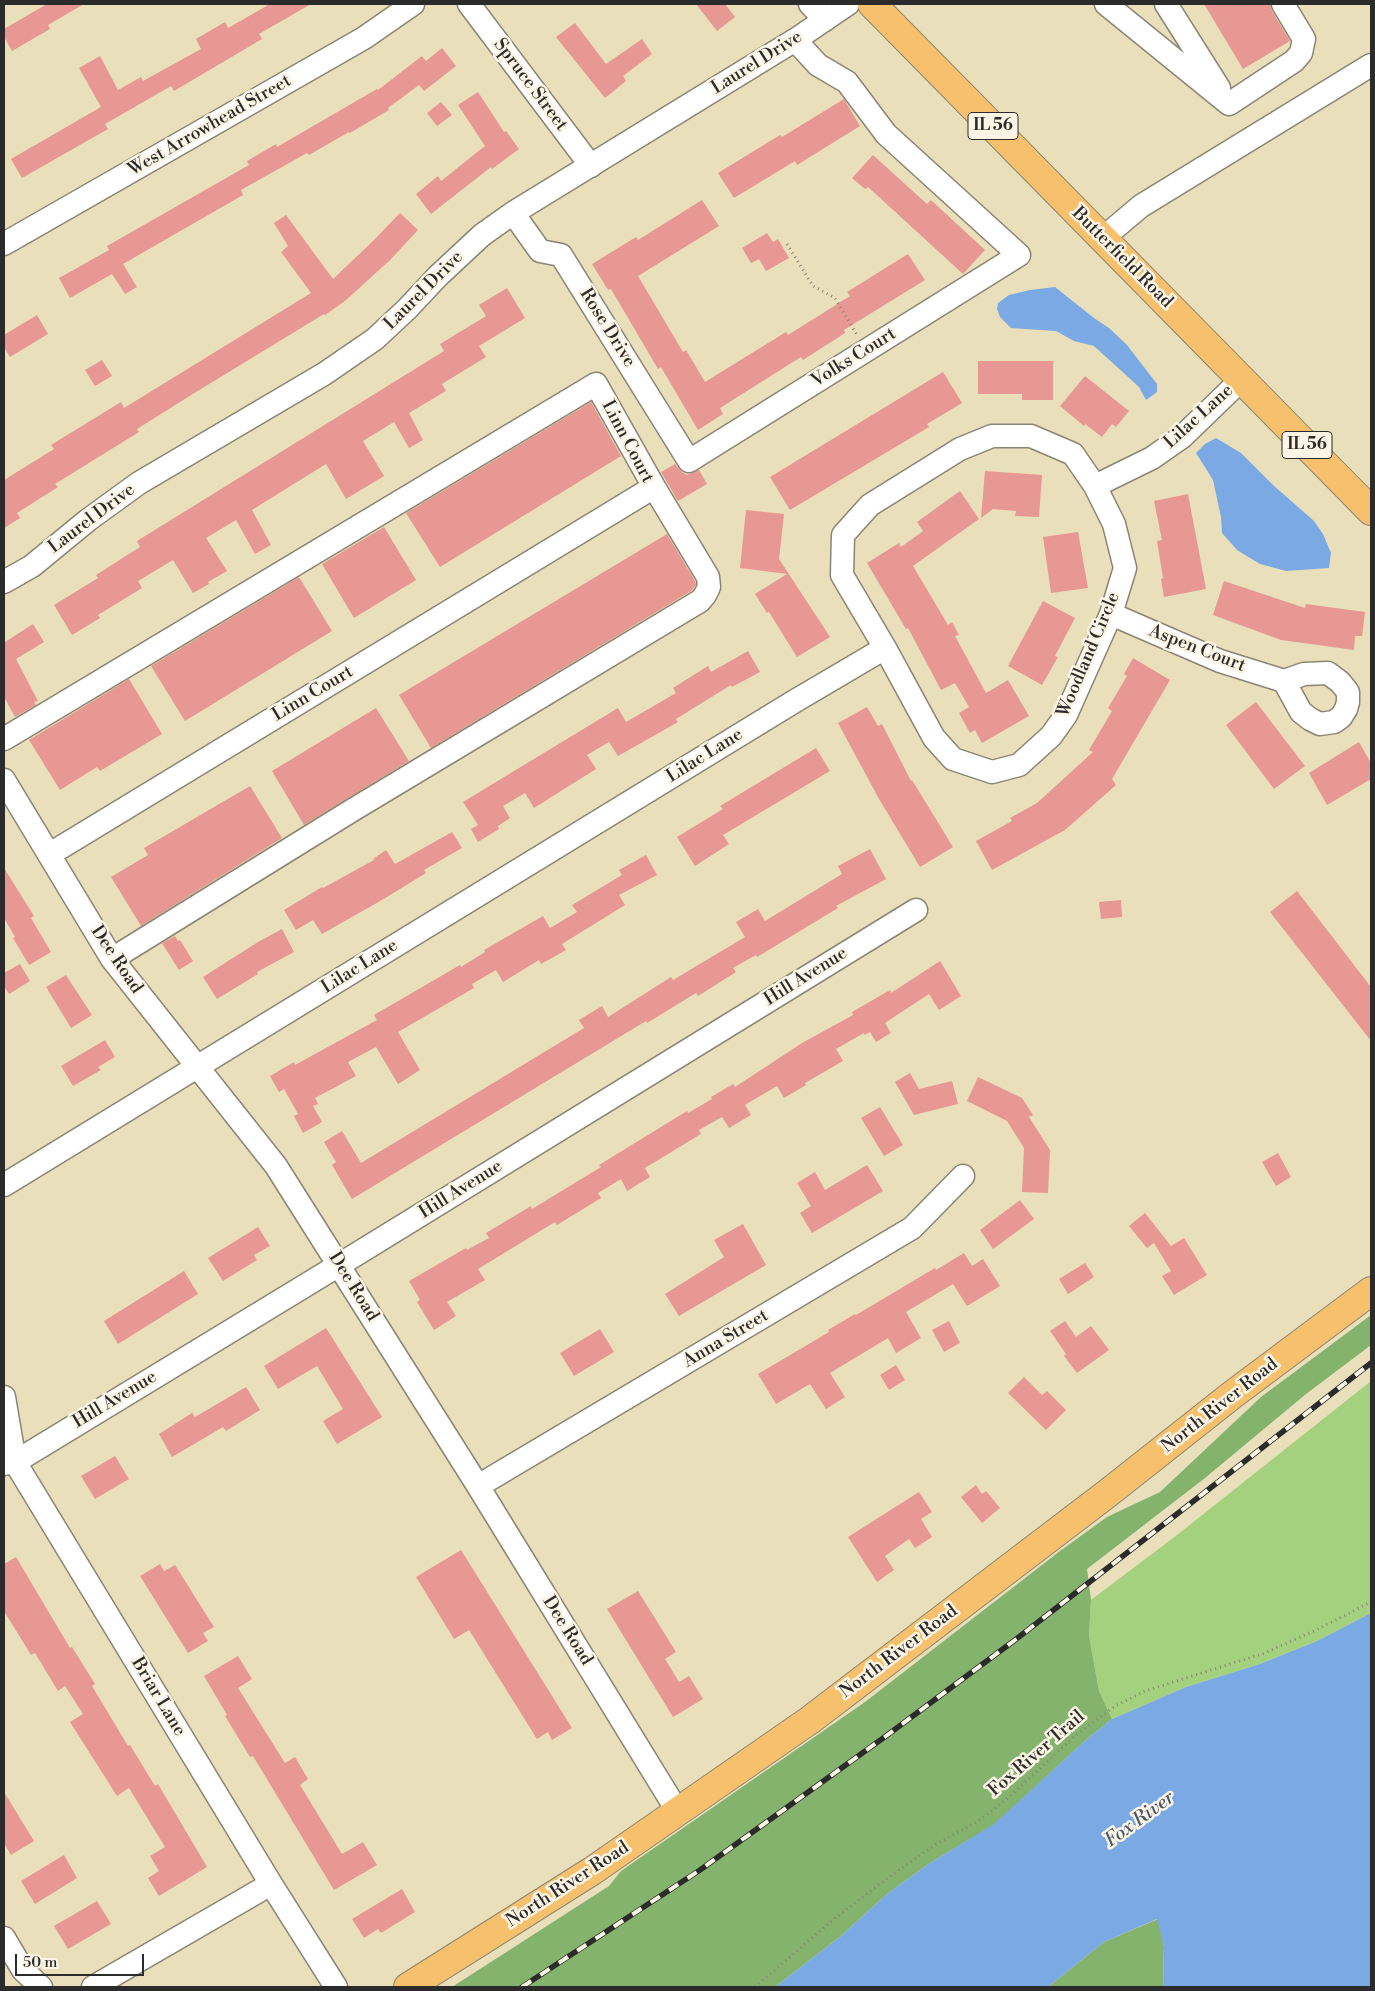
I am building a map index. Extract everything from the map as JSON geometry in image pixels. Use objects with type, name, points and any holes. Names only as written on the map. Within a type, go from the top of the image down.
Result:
[{"type":"main road","name":"Butterfield Road","points":[[872,4],[1371,511]]},
{"type":"main road","name":"North River Road","points":[[408,1987],[584,1876],[810,1720],[1108,1493],[1232,1395],[1371,1291]]},
{"type":"street","name":"West Arrowhead Street","points":[[4,244],[356,43],[413,4]]},
{"type":"street","name":"Spruce Street","points":[[469,4],[590,166]]},
{"type":"street","name":"Laurel Drive","points":[[4,582],[32,566],[88,520],[139,483],[324,374],[375,339],[474,242],[513,213],[795,40],[817,12],[848,4]]},
{"type":"street","points":[[1106,4],[1229,104]]},
{"type":"street","points":[[1166,4],[1229,104]]},
{"type":"street","points":[[1229,104],[1294,61],[1301,53],[1304,39],[1283,4]]},
{"type":"street","name":"Volks Court","points":[[689,460],[1019,255],[886,134],[847,82],[818,65],[795,40]]},
{"type":"street","points":[[1102,238],[1140,206],[1371,65]]},
{"type":"street","name":"Rose Drive","points":[[513,213],[540,251],[561,255],[689,460]]},
{"type":"street","name":"Lilac Lane","points":[[1095,486],[1152,458],[1182,436],[1242,380]]},
{"type":"street","name":"Linn Court","points":[[4,739],[596,384],[654,488],[50,854]]},
{"type":"street","points":[[885,648],[842,575],[843,535],[870,505],[960,449],[992,436],[1031,436],[1073,454],[1095,486]]},
{"type":"street","name":"Woodland Circle","points":[[885,648],[934,738],[952,759],[992,772],[1019,765],[1051,736],[1066,715],[1111,614],[1125,568],[1114,524],[1095,486]]},
{"type":"street","points":[[112,959],[359,806],[700,601],[709,587],[708,577],[654,488]]},
{"type":"street","name":"Aspen Court","points":[[1111,614],[1220,661],[1284,680]]},
{"type":"street","name":"Lilac Lane","points":[[4,1185],[795,700],[885,648]]},
{"type":"street","name":"Dee Road","points":[[4,780],[112,959],[276,1166],[478,1486],[678,1812]]},
{"type":"street","name":"Hill Avenue","points":[[9,1463],[339,1265],[916,910]]},
{"type":"street","name":"Anna Street","points":[[478,1486],[912,1228],[963,1176]]},
{"type":"street","name":"Briar Lane","points":[[4,1397],[9,1463],[336,1987]]},
{"type":"street","points":[[94,1987],[271,1884]]},
{"type":"street","points":[[4,1938],[23,1970],[40,1987]]},
{"type":"path","points":[[787,244],[812,286],[835,298],[858,336]]},
{"type":"path","name":"Fox River Trail","points":[[755,1987],[834,1919],[885,1880],[936,1844],[977,1822],[1008,1798],[1076,1735],[1115,1706],[1145,1691],[1265,1653],[1371,1602]]},
{"type":"green space","points":[[1371,1315],[1371,1345],[1306,1394],[1205,1478],[1087,1569],[1091,1600],[1089,1636],[1099,1691],[1112,1719],[1087,1739],[995,1824],[930,1863],[887,1894],[841,1936],[775,1987],[452,1987],[609,1886],[621,1871],[865,1702],[1060,1551],[1107,1517],[1160,1492],[1261,1397]]},
{"type":"green space","points":[[1371,1381],[1371,1613],[1317,1641],[1260,1664],[1186,1687],[1112,1719],[1099,1691],[1089,1636],[1091,1600],[1177,1535]]},
{"type":"green space","points":[[1158,1919],[1164,1946],[1163,1987],[1048,1987],[1104,1942]]},
{"type":"water","points":[[1055,287],[1109,328],[1127,345],[1157,384],[1157,392],[1146,400],[1139,387],[1094,346],[1074,341],[1056,331],[1011,328],[1000,317],[997,309],[998,303],[1009,295]]},
{"type":"water","points":[[1216,438],[1241,453],[1273,485],[1314,521],[1323,534],[1331,553],[1329,568],[1286,571],[1260,564],[1237,550],[1222,533],[1221,517],[1213,480],[1196,453],[1205,444]]},
{"type":"water","name":"Fox River","points":[[1371,1613],[1371,1987],[1163,1987],[1164,1946],[1157,1919],[1104,1942],[1048,1987],[775,1987],[841,1936],[887,1894],[930,1863],[994,1824],[1087,1739],[1112,1719],[1186,1687],[1260,1664],[1317,1641]]},
{"type":"building","points":[[47,4],[84,4],[48,25],[50,29],[12,51],[4,37],[4,29]]},
{"type":"building","points":[[270,4],[311,4],[259,34],[262,39],[174,91],[171,86],[105,124],[108,129],[22,178],[11,159],[101,107],[79,68],[100,56],[118,90],[141,77],[143,81],[201,49],[196,39],[225,22],[228,28]]},
{"type":"building","points":[[696,4],[725,4],[735,17],[717,31]]},
{"type":"building","points":[[1204,4],[1270,4],[1272,11],[1290,41],[1243,69]]},
{"type":"building","points":[[575,23],[606,64],[642,39],[652,54],[623,76],[626,81],[605,98],[556,37]]},
{"type":"building","points":[[442,48],[456,66],[424,91],[419,85],[388,108],[389,110],[350,133],[309,155],[307,153],[241,190],[243,195],[123,264],[137,287],[125,294],[112,274],[70,298],[59,278],[109,250],[107,246],[249,165],[247,161],[276,144],[277,147],[378,90],[422,56],[426,61]]},
{"type":"building","points":[[478,92],[504,132],[506,131],[519,149],[492,169],[491,167],[431,214],[416,194],[438,176],[441,181],[485,146],[458,105]]},
{"type":"building","points":[[844,99],[860,126],[797,165],[795,161],[734,198],[718,173]]},
{"type":"building","points":[[441,102],[452,115],[437,126],[427,113]]},
{"type":"building","points":[[873,155],[927,204],[931,200],[985,250],[963,274],[868,187],[865,189],[852,178]]},
{"type":"building","points":[[702,200],[719,226],[638,276],[683,352],[686,350],[705,382],[786,332],[788,335],[850,296],[847,292],[908,254],[925,280],[844,330],[845,333],[803,360],[801,357],[720,408],[723,414],[698,430],[661,367],[658,369],[611,289],[608,290],[592,264],[636,237],[638,240]]},
{"type":"building","points":[[400,213],[418,230],[390,260],[345,301],[137,429],[139,432],[55,484],[58,487],[17,513],[20,518],[4,528],[4,480],[54,449],[51,445],[121,402],[124,408],[311,293],[281,252],[288,246],[274,223],[286,215],[333,279]]},
{"type":"building","points":[[767,233],[773,242],[778,239],[789,258],[766,271],[759,259],[751,263],[742,248]]},
{"type":"building","points":[[507,288],[525,318],[479,346],[486,357],[442,384],[446,391],[409,413],[423,440],[409,448],[394,422],[363,441],[384,476],[346,499],[326,464],[252,510],[271,545],[255,554],[236,520],[206,538],[227,571],[208,582],[209,584],[193,593],[173,560],[138,581],[142,588],[98,615],[100,618],[72,635],[54,605],[98,578],[96,575],[140,547],[137,541],[444,351],[440,344],[486,316],[479,305]]},
{"type":"building","points":[[37,315],[48,334],[10,357],[4,347],[4,335]]},
{"type":"building","points":[[102,360],[112,376],[95,386],[85,370]]},
{"type":"building","points":[[978,361],[1053,361],[1053,400],[1022,400],[1022,394],[978,394]]},
{"type":"building","points":[[943,372],[962,403],[927,424],[929,427],[790,510],[770,477]]},
{"type":"building","points":[[1085,376],[1129,411],[1116,427],[1112,424],[1102,437],[1085,424],[1084,426],[1060,406]]},
{"type":"building","points":[[591,402],[621,456],[440,567],[406,513]]},
{"type":"building","points":[[675,464],[687,475],[699,470],[707,484],[678,501],[661,472]]},
{"type":"building","points":[[985,471],[1042,475],[1039,517],[1015,516],[1016,511],[993,509],[981,518]]},
{"type":"building","points":[[960,491],[979,519],[913,566],[948,625],[952,622],[959,635],[955,636],[986,693],[1008,680],[1029,716],[982,743],[975,730],[970,733],[959,713],[969,707],[955,683],[941,690],[908,628],[906,629],[867,563],[899,543],[901,547],[923,531],[917,522]]},
{"type":"building","points":[[1188,494],[1206,589],[1164,597],[1157,541],[1162,540],[1154,501]]},
{"type":"building","points":[[746,510],[784,514],[779,559],[830,637],[797,657],[769,612],[767,613],[755,594],[787,574],[740,568]]},
{"type":"building","points":[[384,527],[416,580],[354,618],[322,564]]},
{"type":"building","points":[[1078,532],[1088,588],[1051,593],[1043,537]]},
{"type":"building","points":[[667,534],[695,581],[696,585],[691,591],[431,748],[399,695]]},
{"type":"building","points":[[299,577],[332,631],[185,721],[151,666]]},
{"type":"building","points":[[1224,581],[1305,608],[1306,604],[1365,612],[1362,636],[1355,636],[1354,650],[1281,640],[1213,615]]},
{"type":"building","points":[[1043,601],[1075,618],[1055,656],[1058,657],[1042,685],[1008,666]]},
{"type":"building","points":[[33,624],[44,642],[16,659],[38,701],[34,702],[36,705],[15,717],[4,697],[4,640],[5,642]]},
{"type":"building","points":[[748,651],[760,672],[732,687],[731,685],[676,719],[678,722],[618,756],[609,742],[587,755],[596,769],[534,808],[525,793],[503,806],[510,818],[498,826],[499,829],[478,842],[471,829],[478,825],[463,802],[618,708],[626,722],[676,693],[673,688],[708,666],[711,672]]},
{"type":"building","points":[[1133,658],[1170,680],[1112,779],[1116,785],[1065,830],[992,870],[976,841],[1012,821],[1010,818],[1037,803],[1093,752],[1089,750],[1112,711],[1108,708],[1127,676],[1124,674]]},
{"type":"building","points":[[129,679],[162,734],[100,771],[97,767],[60,790],[29,740]]},
{"type":"building","points":[[1256,702],[1305,766],[1274,789],[1226,725]]},
{"type":"building","points":[[867,707],[878,726],[882,724],[911,781],[953,847],[920,867],[879,799],[838,723]]},
{"type":"building","points":[[376,708],[409,761],[304,825],[272,771]]},
{"type":"building","points":[[1359,742],[1371,763],[1371,779],[1327,805],[1309,773]]},
{"type":"building","points":[[816,748],[830,771],[723,835],[729,844],[695,866],[677,837],[723,809],[720,806]]},
{"type":"building","points":[[250,786],[282,838],[141,926],[111,877],[148,855],[144,848]]},
{"type":"building","points":[[452,832],[462,848],[424,870],[426,873],[322,934],[313,920],[296,930],[284,910],[322,887],[374,860],[386,850],[395,864]]},
{"type":"building","points":[[870,849],[886,879],[836,906],[838,908],[757,957],[756,955],[733,968],[736,972],[698,996],[696,993],[647,1023],[646,1021],[352,1199],[332,1165],[336,1162],[324,1142],[342,1131],[361,1163],[584,1028],[579,1020],[602,1006],[608,1017],[671,977],[673,980],[745,937],[736,922],[758,909],[765,921],[842,874],[838,866]]},
{"type":"building","points":[[646,855],[657,875],[619,895],[625,905],[562,944],[566,950],[541,964],[539,960],[503,982],[496,970],[472,984],[474,988],[398,1032],[420,1070],[398,1084],[376,1047],[348,1062],[356,1076],[315,1098],[318,1104],[313,1106],[322,1122],[303,1133],[294,1116],[298,1114],[284,1089],[279,1092],[270,1076],[294,1062],[295,1065],[377,1020],[374,1015],[460,965],[461,967],[485,952],[484,950],[543,916],[550,928],[577,912],[572,905],[622,875],[619,870]]},
{"type":"building","points":[[4,868],[34,916],[31,918],[51,952],[29,965],[4,918]]},
{"type":"building","points":[[1297,891],[1371,987],[1371,1041],[1270,912]]},
{"type":"building","points":[[1121,900],[1122,917],[1101,919],[1099,902]]},
{"type":"building","points":[[282,929],[294,952],[257,972],[258,974],[217,999],[203,977]]},
{"type":"building","points":[[175,936],[178,941],[180,940],[193,961],[179,970],[162,943]]},
{"type":"building","points":[[940,961],[961,996],[939,1010],[929,994],[885,1023],[891,1033],[876,1042],[870,1032],[865,1035],[864,1033],[836,1049],[843,1061],[805,1083],[806,1085],[784,1098],[777,1086],[745,1105],[751,1115],[729,1128],[722,1117],[699,1130],[701,1134],[645,1168],[650,1177],[627,1191],[621,1179],[598,1193],[601,1198],[557,1225],[555,1222],[478,1269],[485,1280],[447,1302],[456,1316],[434,1330],[417,1302],[420,1300],[409,1281],[466,1248],[467,1250],[489,1238],[486,1233],[531,1206],[532,1209],[687,1111],[688,1113],[712,1099],[711,1097],[733,1084],[735,1087],[802,1043],[853,1015],[852,1012],[890,990],[891,993]]},
{"type":"building","points":[[20,964],[30,981],[9,994],[4,986],[4,973]]},
{"type":"building","points":[[66,975],[92,1015],[71,1028],[46,987]]},
{"type":"building","points":[[105,1040],[115,1057],[98,1067],[101,1070],[73,1086],[61,1066]]},
{"type":"building","points":[[910,1073],[919,1089],[952,1081],[958,1104],[914,1115],[895,1082]]},
{"type":"building","points":[[978,1077],[1022,1098],[1033,1115],[1029,1117],[1050,1150],[1048,1193],[1022,1192],[1024,1148],[1007,1121],[967,1101]]},
{"type":"building","points":[[880,1107],[903,1145],[884,1156],[861,1118]]},
{"type":"building","points":[[1278,1153],[1291,1177],[1276,1186],[1262,1162]]},
{"type":"building","points":[[867,1165],[883,1191],[812,1233],[800,1213],[811,1206],[797,1183],[815,1172],[825,1190]]},
{"type":"building","points":[[1020,1200],[1034,1219],[993,1249],[980,1230]]},
{"type":"building","points":[[1145,1213],[1171,1246],[1184,1238],[1207,1275],[1174,1295],[1162,1276],[1171,1271],[1154,1243],[1147,1248],[1129,1226]]},
{"type":"building","points":[[743,1224],[766,1265],[679,1316],[665,1294],[724,1257],[714,1240]]},
{"type":"building","points":[[258,1227],[270,1246],[254,1255],[257,1260],[223,1281],[208,1258]]},
{"type":"building","points":[[964,1253],[972,1266],[983,1259],[1000,1286],[967,1306],[953,1284],[906,1312],[921,1338],[896,1353],[888,1338],[830,1373],[845,1397],[826,1409],[810,1384],[776,1404],[758,1374],[829,1332],[828,1330],[855,1314]]},
{"type":"building","points":[[1085,1263],[1094,1277],[1068,1294],[1059,1279]]},
{"type":"building","points":[[184,1271],[198,1294],[118,1344],[104,1321]]},
{"type":"building","points":[[949,1321],[960,1343],[944,1352],[932,1330]]},
{"type":"building","points":[[1065,1321],[1076,1337],[1091,1326],[1109,1350],[1077,1373],[1064,1356],[1066,1354],[1050,1331]]},
{"type":"building","points":[[326,1328],[382,1417],[337,1444],[323,1421],[343,1409],[317,1366],[278,1389],[264,1366]]},
{"type":"building","points":[[600,1329],[614,1352],[574,1376],[560,1353]]},
{"type":"building","points":[[896,1365],[905,1380],[889,1390],[880,1375]]},
{"type":"building","points":[[1024,1377],[1042,1395],[1047,1391],[1066,1410],[1046,1430],[1008,1393]]},
{"type":"building","points":[[246,1387],[260,1410],[226,1431],[223,1427],[172,1457],[159,1434],[192,1413],[195,1417]]},
{"type":"building","points":[[115,1456],[129,1479],[95,1499],[81,1476]]},
{"type":"building","points":[[976,1485],[982,1494],[986,1491],[1000,1508],[982,1523],[961,1497]]},
{"type":"building","points":[[919,1492],[932,1512],[921,1519],[932,1537],[915,1548],[909,1539],[885,1556],[894,1570],[877,1582],[848,1537]]},
{"type":"building","points":[[461,1550],[572,1728],[552,1740],[548,1732],[537,1739],[469,1630],[454,1639],[416,1577]]},
{"type":"building","points":[[16,1557],[70,1648],[72,1647],[95,1684],[92,1686],[128,1746],[130,1745],[155,1786],[158,1784],[207,1867],[159,1896],[148,1878],[159,1871],[150,1856],[165,1847],[129,1788],[117,1796],[70,1722],[83,1714],[65,1686],[58,1691],[35,1653],[31,1655],[4,1611],[4,1564]]},
{"type":"building","points":[[160,1564],[164,1571],[175,1565],[214,1627],[203,1633],[208,1641],[188,1653],[140,1576]]},
{"type":"building","points":[[638,1591],[676,1652],[665,1659],[679,1682],[689,1676],[703,1699],[673,1717],[607,1609]]},
{"type":"building","points":[[238,1656],[252,1679],[238,1688],[285,1763],[295,1757],[308,1779],[300,1785],[342,1854],[363,1842],[377,1865],[334,1890],[253,1756],[250,1757],[225,1716],[227,1715],[204,1676]]},
{"type":"building","points":[[4,1792],[34,1841],[11,1855],[4,1843]]},
{"type":"building","points":[[64,1855],[77,1878],[35,1904],[21,1881]]},
{"type":"building","points":[[402,1889],[415,1912],[381,1933],[378,1929],[364,1938],[352,1919]]},
{"type":"building","points":[[97,1901],[111,1924],[68,1949],[54,1926]]},
{"type":"railway","points":[[522,1987],[700,1870],[886,1736],[1015,1640],[1371,1363]]}]
